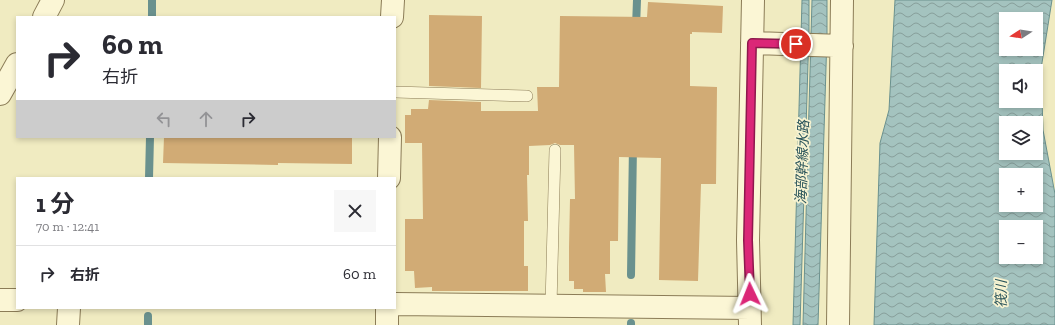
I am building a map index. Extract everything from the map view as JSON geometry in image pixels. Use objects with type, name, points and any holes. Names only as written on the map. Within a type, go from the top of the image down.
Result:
[{"type":"street","points":[[45,16],[53,0]]},
{"type":"street","points":[[392,16],[393,0]]},
{"type":"street","points":[[396,304],[551,306],[750,317],[748,240],[753,0]]},
{"type":"street","points":[[838,325],[837,46],[842,0]]},
{"type":"street","points":[[752,43],[837,46]]},
{"type":"street","points":[[0,94],[16,66]]},
{"type":"street","points":[[389,177],[390,138]]},
{"type":"street","points":[[0,300],[16,300]]},
{"type":"street","points":[[68,325],[69,309]]},
{"type":"street","points":[[387,309],[387,325]]},
{"type":"lane","points":[[396,92],[527,96]]},
{"type":"lane","points":[[551,306],[555,150]]},
{"type":"water","name":"海部幹線水路","points":[[802,0],[809,0],[809,30],[800,325],[793,325]]},
{"type":"water","points":[[812,0],[827,0],[827,35],[818,325],[803,325]]},
{"type":"water","name":"筏川","points":[[895,0],[1052,0],[1042,64],[999,64],[999,108],[1042,108],[1043,116],[999,116],[999,160],[1043,160],[1043,130],[1055,194],[1055,325],[874,325],[880,143],[889,110]]},
{"type":"building","points":[[648,2],[723,6],[722,33],[692,32],[692,34],[690,34],[690,86],[717,87],[716,184],[701,184],[698,281],[659,280],[661,158],[619,157],[618,241],[610,241],[610,274],[605,274],[606,292],[583,292],[583,289],[574,289],[574,281],[569,281],[569,247],[570,199],[575,199],[574,145],[560,145],[555,143],[550,145],[529,146],[529,175],[527,175],[528,221],[524,221],[524,266],[528,266],[528,291],[432,291],[432,287],[415,288],[414,271],[405,271],[405,219],[423,219],[422,143],[405,143],[405,115],[411,115],[411,109],[428,109],[429,100],[481,102],[481,111],[538,111],[537,87],[559,87],[560,16],[647,17]]},
{"type":"building","points":[[429,15],[482,16],[481,88],[429,86]]},
{"type":"building","points":[[164,138],[352,138],[352,164],[278,163],[278,165],[163,163]]},
{"type":"waterway","points":[[152,0],[152,16]]},
{"type":"waterway","points":[[636,27],[637,0]]},
{"type":"waterway","points":[[149,177],[150,138]]},
{"type":"waterway","points":[[631,275],[633,146]]},
{"type":"waterway","points":[[148,316],[148,325]]},
{"type":"route","points":[[750,294],[748,240],[752,43],[796,44]]}]
